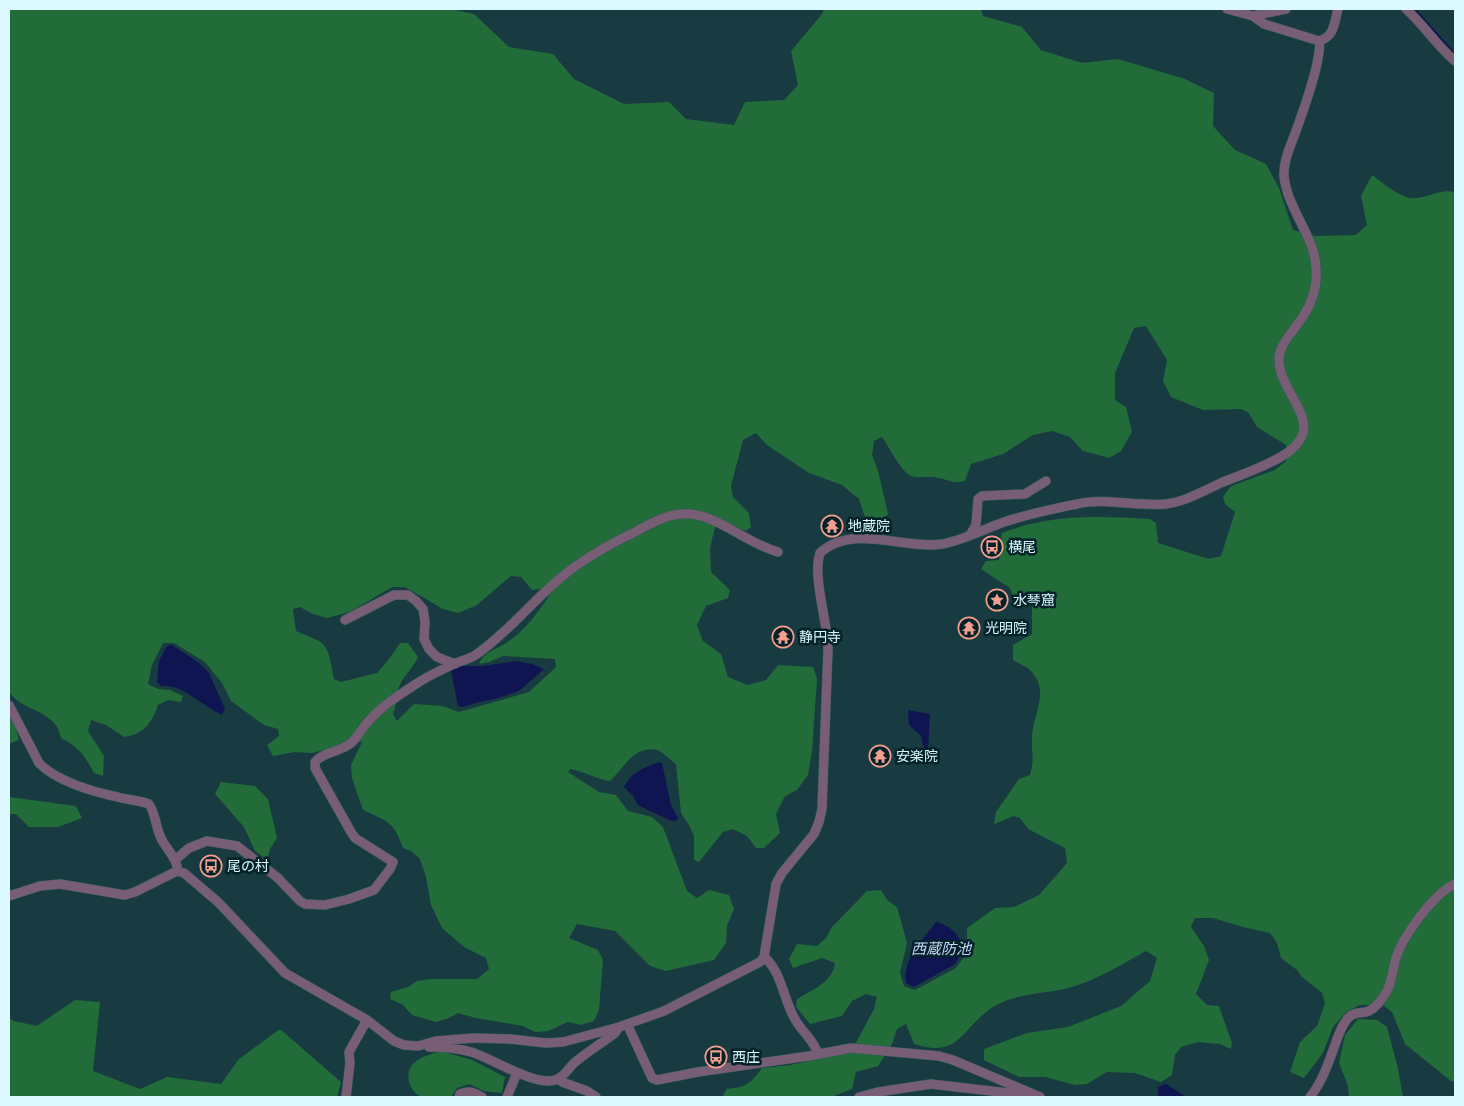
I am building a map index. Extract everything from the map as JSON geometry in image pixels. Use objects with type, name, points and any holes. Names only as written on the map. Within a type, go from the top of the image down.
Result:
[{"type":"street","points":[[1227,9],[1253,16],[1264,24],[1319,41],[1327,39],[1332,31],[1338,9]]},
{"type":"street","points":[[1253,16],[1286,9]]},
{"type":"street","points":[[1406,9],[1415,16],[1455,61]]},
{"type":"street","points":[[9,896],[40,886],[60,884],[125,895],[177,871],[184,873],[218,902],[285,973],[367,1020],[394,1041],[404,1045],[418,1046],[436,1041],[474,1038],[546,1043],[563,1042],[664,1011],[694,994],[748,970],[764,957],[776,884],[782,873],[814,834],[822,809],[828,637],[817,569],[820,553],[830,545],[868,538],[923,545],[954,541],[1017,518],[1081,503],[1167,504],[1182,500],[1263,466],[1287,453],[1303,434],[1304,425],[1301,413],[1284,381],[1279,362],[1286,340],[1305,315],[1311,302],[1316,285],[1317,270],[1315,254],[1287,191],[1284,174],[1287,158],[1315,70],[1320,46],[1319,41]]},
{"type":"street","points":[[970,536],[976,525],[978,499],[982,496],[1025,494],[1046,481]]},
{"type":"street","points":[[175,860],[197,844],[207,841],[227,843],[237,846],[278,878],[305,904],[326,905],[349,900],[374,890],[393,862],[356,838],[351,832],[315,768],[315,762],[319,756],[352,743],[368,721],[398,697],[420,681],[472,657],[491,644],[558,580],[582,561],[644,527],[675,514],[698,515],[713,520],[740,536],[778,552]]},
{"type":"street","points":[[345,620],[394,595],[408,595],[423,610],[425,622],[424,639],[429,649],[437,657],[455,664]]},
{"type":"street","points":[[9,705],[44,768],[67,782],[104,794],[149,804],[154,810],[160,836],[175,860],[177,871]]},
{"type":"street","points":[[1310,1097],[1320,1082],[1342,1026],[1350,1016],[1358,1012],[1368,1012],[1377,1005],[1387,989],[1403,940],[1427,909],[1455,884]]},
{"type":"street","points":[[764,957],[783,988],[796,1022],[811,1040],[818,1054]]},
{"type":"street","points":[[346,1097],[350,1064],[349,1052],[367,1020]]},
{"type":"street","points":[[623,1025],[652,1078],[657,1080],[836,1050],[861,1048],[939,1056],[953,1060],[1040,1097]]},
{"type":"street","points":[[426,1044],[429,1047],[450,1048],[474,1053],[517,1073],[544,1081],[560,1079],[575,1062],[623,1025]]},
{"type":"street","points":[[507,1097],[517,1073]]},
{"type":"street","points":[[560,1079],[569,1086],[587,1091],[596,1097]]},
{"type":"street","points":[[858,1097],[931,1084],[1017,1094],[1026,1091]]},
{"type":"street","points":[[459,1097],[465,1091],[474,1092],[482,1097]]},
{"type":"green space","points":[[9,9],[450,9],[474,14],[509,47],[553,54],[574,79],[624,104],[669,102],[686,119],[734,125],[745,102],[784,100],[798,85],[791,51],[822,14],[824,9],[981,9],[983,16],[1022,27],[1041,50],[1082,63],[1118,59],[1185,79],[1214,93],[1213,126],[1235,150],[1266,164],[1279,188],[1293,230],[1316,236],[1356,235],[1367,225],[1361,196],[1372,175],[1406,197],[1422,197],[1445,191],[1455,192],[1455,1082],[1451,1081],[1405,1044],[1392,1012],[1383,1005],[1360,1005],[1346,1012],[1333,1027],[1323,1053],[1304,1078],[1290,1072],[1300,1042],[1317,1026],[1325,1003],[1322,993],[1281,958],[1277,943],[1270,933],[1213,918],[1195,918],[1191,927],[1204,946],[1209,960],[1196,994],[1207,1005],[1219,1006],[1232,1043],[1231,1049],[1220,1044],[1198,1042],[1181,1047],[1175,1055],[1172,1075],[1161,1082],[1135,1073],[1107,1072],[1087,1084],[1075,1085],[1045,1077],[1019,1077],[984,1060],[984,1049],[1027,1033],[1068,1027],[1121,1006],[1150,981],[1157,958],[1146,951],[1104,974],[1078,985],[1013,998],[1003,1002],[982,1015],[959,1039],[941,1048],[929,1048],[914,1044],[906,1024],[897,1029],[892,1044],[878,1066],[856,1072],[852,1089],[831,1097],[725,1097],[723,1095],[727,1089],[748,1084],[762,1068],[790,1065],[851,1052],[874,1009],[877,997],[866,994],[852,1001],[842,1016],[810,1024],[796,1007],[797,999],[826,980],[833,970],[835,963],[822,958],[793,968],[789,959],[797,944],[817,946],[826,938],[832,927],[867,891],[881,890],[888,901],[897,907],[907,943],[900,973],[904,986],[915,990],[956,968],[967,953],[967,928],[995,908],[1014,907],[1039,895],[1067,863],[1065,848],[1028,829],[1020,818],[1014,816],[994,824],[996,812],[1019,779],[1030,775],[1033,727],[1040,694],[1036,678],[1030,670],[1013,660],[1013,645],[1032,634],[1032,605],[1014,598],[1010,588],[981,569],[986,561],[999,560],[1002,533],[1038,522],[1056,519],[1112,517],[1150,519],[1156,523],[1158,543],[1209,559],[1221,556],[1235,512],[1225,504],[1223,497],[1231,486],[1275,470],[1286,461],[1286,445],[1257,427],[1248,412],[1241,409],[1203,410],[1171,397],[1163,381],[1167,360],[1146,326],[1134,328],[1115,373],[1115,400],[1126,407],[1132,432],[1121,451],[1109,458],[1083,451],[1070,437],[1052,431],[1033,435],[1003,454],[971,464],[965,481],[957,482],[935,477],[914,477],[909,475],[900,466],[882,437],[874,441],[872,455],[878,471],[888,514],[878,524],[866,520],[859,499],[842,485],[809,473],[767,445],[756,433],[743,440],[731,486],[733,497],[749,513],[751,527],[746,531],[723,521],[715,527],[710,548],[711,572],[730,590],[728,598],[706,606],[697,625],[703,641],[721,654],[728,677],[748,685],[766,680],[778,665],[813,667],[817,679],[812,751],[808,775],[797,790],[785,796],[776,814],[780,833],[764,848],[756,848],[747,836],[733,829],[723,832],[699,862],[694,860],[694,836],[681,813],[676,764],[662,752],[649,749],[636,754],[610,781],[570,769],[568,772],[599,792],[616,795],[628,811],[652,817],[663,827],[687,891],[697,898],[709,890],[729,895],[734,909],[727,926],[726,943],[714,960],[666,971],[650,966],[615,931],[577,924],[569,938],[598,950],[603,960],[599,1009],[594,1021],[581,1025],[568,1022],[548,1031],[535,1032],[523,1026],[458,1013],[436,1022],[412,1015],[403,1005],[390,999],[391,992],[408,987],[417,981],[430,979],[477,979],[489,969],[486,958],[464,947],[442,928],[431,905],[426,877],[420,859],[411,851],[403,848],[396,832],[389,823],[363,810],[352,778],[351,765],[362,742],[350,741],[336,747],[312,753],[295,752],[273,756],[267,745],[279,736],[278,729],[264,725],[231,701],[222,683],[205,662],[174,643],[163,643],[152,665],[148,684],[183,696],[181,702],[168,700],[158,705],[146,727],[131,736],[124,737],[106,725],[91,720],[88,731],[104,756],[103,776],[94,773],[81,752],[61,738],[58,728],[52,721],[18,701],[9,691]],"holes":[[[511,576],[521,577],[532,590],[542,589],[549,596],[523,629],[503,645],[486,654],[479,664],[503,656],[555,659],[556,667],[529,692],[459,712],[443,706],[414,704],[397,721],[393,714],[397,693],[403,679],[418,657],[408,643],[400,643],[377,673],[341,682],[334,679],[325,646],[296,631],[293,609],[300,607],[313,614],[327,618],[350,612],[392,587],[405,587],[443,609],[458,613],[477,605]]]},
{"type":"green space","points":[[9,715],[15,725],[19,740],[9,744]]},
{"type":"green space","points":[[221,782],[255,786],[268,799],[277,838],[270,849],[267,860],[255,851],[244,827],[215,794]]},
{"type":"green space","points":[[9,797],[76,806],[82,818],[58,827],[29,827],[16,814],[9,814]]},
{"type":"green space","points":[[75,1000],[100,1002],[93,1071],[140,1089],[167,1077],[221,1084],[239,1059],[280,1029],[341,1082],[337,1097],[9,1097],[9,1018],[14,1021],[37,1026]]},
{"type":"green space","points":[[1358,1019],[1377,1020],[1387,1027],[1403,1097],[1349,1097],[1348,1086],[1339,1063],[1345,1035]]},
{"type":"green space","points":[[441,1051],[472,1060],[505,1077],[502,1093],[484,1091],[469,1084],[457,1088],[451,1097],[429,1098],[418,1095],[412,1088],[409,1079],[412,1065],[425,1056]]},
{"type":"water","points":[[172,645],[198,662],[209,673],[225,709],[222,715],[185,692],[173,687],[161,686],[157,682],[159,661],[167,646]]},
{"type":"water","points":[[516,661],[532,664],[544,669],[519,691],[463,707],[458,706],[451,671],[460,666],[483,666]]},
{"type":"water","points":[[908,710],[930,714],[928,749],[924,749],[921,736],[909,725]]},
{"type":"water","points":[[659,762],[662,763],[671,805],[678,818],[676,821],[669,820],[638,805],[633,796],[624,787],[635,774]]},
{"type":"water","name":"西蔵防池","points":[[936,922],[941,923],[954,932],[964,949],[955,964],[914,987],[906,983],[907,966],[915,950]]},
{"type":"water","points":[[1166,1084],[1186,1097],[1158,1097],[1158,1087]]},
{"type":"waterway","points":[[1414,9],[1455,55]]},
{"type":"place","name":"地蔵院","points":[[832,526]]},
{"type":"place","name":"横尾","points":[[992,547]]},
{"type":"place","name":"水琴窟","points":[[997,600]]},
{"type":"place","name":"光明院","points":[[969,628]]},
{"type":"place","name":"静円寺","points":[[783,637]]},
{"type":"place","name":"安楽院","points":[[880,756]]},
{"type":"place","name":"尾の村","points":[[211,866]]},
{"type":"place","name":"西庄","points":[[716,1057]]}]
